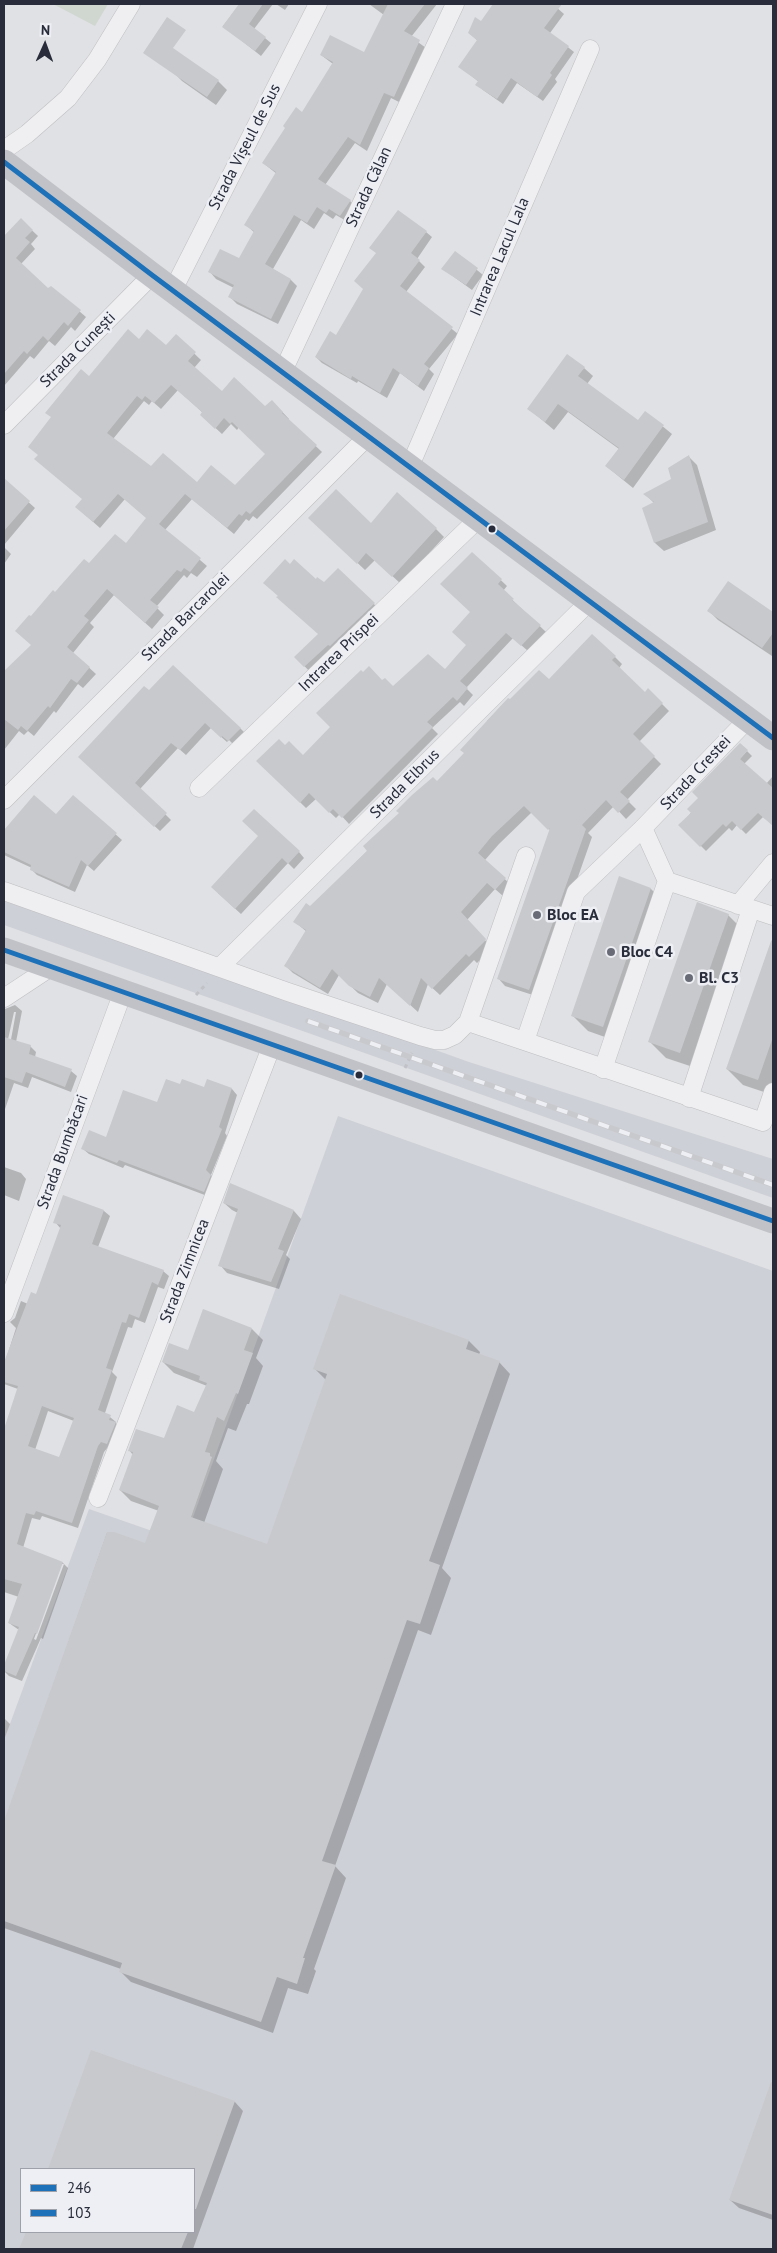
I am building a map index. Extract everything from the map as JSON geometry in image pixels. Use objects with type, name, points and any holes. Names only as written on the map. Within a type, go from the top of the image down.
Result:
[{"type":"main road","points":[[4,162],[152,275],[773,738]]},
{"type":"main road","points":[[4,950],[773,1221]]},
{"type":"street","points":[[4,150],[33,129],[68,98],[97,60],[131,4]]},
{"type":"street","name":"Strada Vișeul de Sus","points":[[173,290],[318,4]]},
{"type":"street","name":"Strada Călan","points":[[283,371],[455,4]]},
{"type":"street","name":"Intrarea Lacul Lala","points":[[410,466],[590,49]]},
{"type":"street","name":"Strada Cunești","points":[[4,425],[152,275]]},
{"type":"street","name":"Strada Barcarolei","points":[[4,800],[369,435]]},
{"type":"street","name":"Intrarea Prispei","points":[[199,788],[478,518]]},
{"type":"street","name":"Strada Elbrus","points":[[220,967],[590,601]]},
{"type":"street","name":"Strada Crestei","points":[[525,1041],[576,892],[644,828],[748,718]]},
{"type":"street","points":[[603,1069],[667,881],[644,828]]},
{"type":"street","points":[[4,892],[420,1036],[444,1040],[455,1035],[468,1022],[526,856]]},
{"type":"street","points":[[689,1098],[744,907],[773,863]]},
{"type":"street","points":[[667,881],[773,916]]},
{"type":"street","points":[[4,998],[51,967]]},
{"type":"street","name":"Strada Bumbăcari","points":[[4,1313],[123,992]]},
{"type":"street","points":[[468,1022],[762,1122],[773,1092]]},
{"type":"street","name":"Strada Zimnicea","points":[[98,1498],[272,1044]]},
{"type":"path","points":[[182,1013],[220,967]]},
{"type":"path","points":[[396,1088],[420,1036]]},
{"type":"shaded area","points":[[53,4],[108,4],[95,26]]},
{"type":"shaded area","points":[[4,895],[469,1062],[773,1159],[773,1198],[4,925]]},
{"type":"shaded area","points":[[338,1116],[773,1271],[773,2249],[4,2249],[4,1740],[89,1509],[184,1542]]},
{"type":"building","points":[[239,4],[263,4],[249,24],[266,37],[255,51],[222,27]]},
{"type":"building","points":[[388,4],[425,4],[404,31],[420,40],[394,97],[384,93],[360,145],[348,137],[318,179],[351,200],[340,216],[329,209],[326,213],[317,207],[307,223],[294,215],[265,264],[291,279],[271,319],[228,297],[234,285],[208,272],[220,249],[239,258],[254,231],[244,225],[276,172],[262,163],[296,107],[302,112],[333,62],[320,55],[330,35],[364,52]]},
{"type":"building","points":[[493,4],[562,4],[544,28],[569,46],[550,73],[552,75],[537,97],[511,78],[497,99],[475,85],[478,81],[458,67],[477,40],[468,33],[475,17],[481,21]]},
{"type":"building","points":[[167,17],[186,30],[173,48],[219,80],[207,97],[143,53]]},
{"type":"building","points":[[398,210],[427,231],[411,253],[420,260],[400,286],[453,327],[424,364],[429,368],[418,386],[393,368],[380,393],[352,376],[351,379],[315,357],[330,331],[336,335],[363,289],[354,281],[376,253],[369,248]]},
{"type":"building","points":[[21,218],[33,230],[25,238],[30,242],[16,258],[48,288],[51,286],[81,310],[68,326],[64,322],[48,341],[43,336],[27,354],[24,351],[4,374],[4,236]]},
{"type":"building","points":[[455,251],[478,268],[466,285],[441,269]]},
{"type":"building","points":[[128,329],[139,339],[147,329],[166,345],[176,334],[196,352],[188,361],[222,391],[234,377],[265,406],[272,400],[282,413],[317,445],[250,514],[246,511],[242,516],[239,514],[227,528],[185,494],[159,524],[201,558],[190,572],[184,568],[181,572],[177,570],[150,600],[159,607],[145,623],[107,589],[84,616],[89,620],[67,647],[90,667],[77,683],[71,679],[50,708],[48,706],[27,731],[21,726],[18,730],[4,719],[4,671],[31,645],[15,631],[29,615],[31,616],[53,590],[55,592],[84,559],[89,563],[115,534],[126,543],[146,518],[118,494],[93,522],[75,507],[82,499],[34,459],[38,455],[28,447],[51,417],[45,413],[81,369],[89,376]],"holes":[[[171,385],[202,412],[200,415],[215,429],[224,418],[230,424],[232,422],[265,454],[235,485],[211,465],[197,482],[163,453],[151,466],[107,433],[137,396],[142,400],[145,396],[154,403]]]},
{"type":"building","points":[[567,354],[585,367],[578,376],[638,420],[645,411],[664,425],[624,480],[605,466],[619,448],[558,404],[545,422],[527,409]]},
{"type":"building","points":[[689,455],[708,522],[654,543],[642,508],[654,502],[643,494],[671,479],[668,468]]},
{"type":"building","points":[[4,478],[30,501],[4,531]]},
{"type":"building","points":[[336,489],[371,523],[397,492],[437,528],[392,577],[366,553],[357,564],[308,518]]},
{"type":"building","points":[[472,552],[502,579],[498,584],[514,599],[512,600],[541,625],[521,646],[506,633],[460,681],[468,688],[457,701],[453,697],[427,722],[433,727],[342,818],[333,809],[329,813],[309,793],[300,803],[256,761],[279,739],[285,745],[289,741],[303,755],[330,727],[316,713],[361,670],[363,672],[369,666],[382,680],[385,678],[393,686],[428,654],[445,669],[466,645],[452,632],[470,612],[440,584]]},
{"type":"building","points":[[285,559],[290,564],[294,559],[316,579],[317,577],[324,582],[338,568],[375,603],[330,646],[328,645],[304,667],[294,657],[318,634],[263,583]]},
{"type":"building","points":[[728,581],[773,612],[773,633],[762,648],[707,611]]},
{"type":"building","points":[[592,634],[616,656],[612,660],[645,692],[648,688],[663,703],[633,734],[655,756],[620,792],[630,801],[618,813],[606,800],[582,825],[586,829],[529,990],[497,979],[550,828],[548,830],[524,806],[492,836],[478,853],[506,878],[495,890],[487,883],[461,912],[486,939],[485,941],[469,957],[466,954],[432,989],[421,978],[410,1006],[379,978],[370,997],[349,986],[332,969],[320,988],[284,966],[306,930],[293,922],[306,903],[310,906],[367,851],[363,846],[399,813],[396,811],[412,795],[433,777],[437,781],[464,753],[460,750],[508,698],[510,699],[539,670],[549,679]]},
{"type":"building","points":[[173,665],[241,728],[228,741],[222,736],[221,738],[205,723],[180,750],[171,743],[135,783],[167,813],[154,827],[78,757],[144,686],[149,690]]},
{"type":"building","points":[[740,743],[748,750],[740,759],[773,788],[773,826],[758,813],[741,830],[732,821],[726,827],[723,824],[700,847],[678,825],[691,813],[687,809],[698,798],[692,792]]},
{"type":"building","points":[[34,795],[56,814],[73,795],[117,833],[88,866],[81,860],[69,887],[30,870],[31,865],[4,852],[4,830]]},
{"type":"building","points":[[254,809],[300,851],[288,864],[282,858],[235,909],[211,887],[258,836],[242,821]]},
{"type":"building","name":"Bloc C4","points":[[619,876],[651,888],[603,1027],[571,1016]]},
{"type":"building","name":"Bl. C3","points":[[697,902],[729,914],[680,1053],[648,1042]]},
{"type":"building","points":[[771,941],[773,941],[773,1037],[758,1080],[726,1069]]},
{"type":"building","points":[[4,1037],[31,1045],[29,1054],[72,1069],[65,1087],[26,1072],[22,1083],[4,1077]]},
{"type":"building","points":[[166,1079],[180,1084],[182,1079],[204,1087],[207,1079],[232,1088],[219,1127],[222,1129],[206,1170],[211,1175],[204,1192],[119,1160],[117,1163],[81,1149],[89,1130],[106,1137],[123,1090],[157,1102]]},
{"type":"building","points":[[230,1183],[294,1210],[278,1249],[284,1251],[271,1282],[218,1266],[238,1209],[223,1203]]},
{"type":"building","points":[[63,1195],[104,1210],[92,1244],[164,1270],[158,1285],[152,1282],[139,1318],[129,1314],[126,1323],[122,1322],[106,1368],[112,1370],[98,1410],[111,1415],[109,1420],[116,1422],[107,1444],[101,1442],[98,1446],[72,1523],[36,1511],[34,1515],[26,1513],[17,1544],[63,1562],[37,1634],[35,1633],[16,1676],[4,1671],[4,1665],[19,1627],[8,1623],[22,1584],[4,1579],[4,1429],[18,1386],[4,1382],[4,1362],[31,1292],[36,1294],[61,1225],[53,1223]],"holes":[[[42,1406],[74,1418],[59,1457],[28,1446]]]},
{"type":"building","points":[[340,1294],[469,1340],[466,1349],[500,1361],[429,1561],[440,1565],[420,1624],[407,1620],[322,1861],[336,1865],[303,1958],[305,1958],[297,1984],[277,1977],[261,2022],[119,1972],[122,1963],[4,1921],[4,1821],[107,1532],[114,1532],[145,1543],[159,1506],[119,1490],[133,1452],[128,1451],[136,1429],[164,1438],[177,1405],[194,1412],[207,1383],[199,1380],[200,1376],[162,1362],[169,1343],[188,1350],[203,1309],[252,1328],[244,1350],[253,1353],[238,1394],[236,1393],[224,1421],[217,1417],[205,1452],[210,1453],[212,1457],[191,1517],[267,1544],[327,1374],[313,1369]]},
{"type":"building","points":[[91,2050],[235,2101],[196,2209],[195,2168],[48,2168]]},
{"type":"building","points":[[771,2082],[773,2083],[773,2215],[729,2200]]},
{"type":"building","points":[[26,2233],[188,2233],[181,2249],[19,2249]]},
{"type":"railway","points":[[308,1021],[773,1185]]},
{"type":"transit line","name":"246","points":[[4,162],[152,275],[773,738]]},
{"type":"transit line","name":"103","points":[[4,950],[773,1221]]},
{"type":"place","name":"Bloc EA","points":[[537,915]]},
{"type":"place","name":"Bloc C4","points":[[611,952]]},
{"type":"place","name":"Bl. C3","points":[[689,978]]}]
